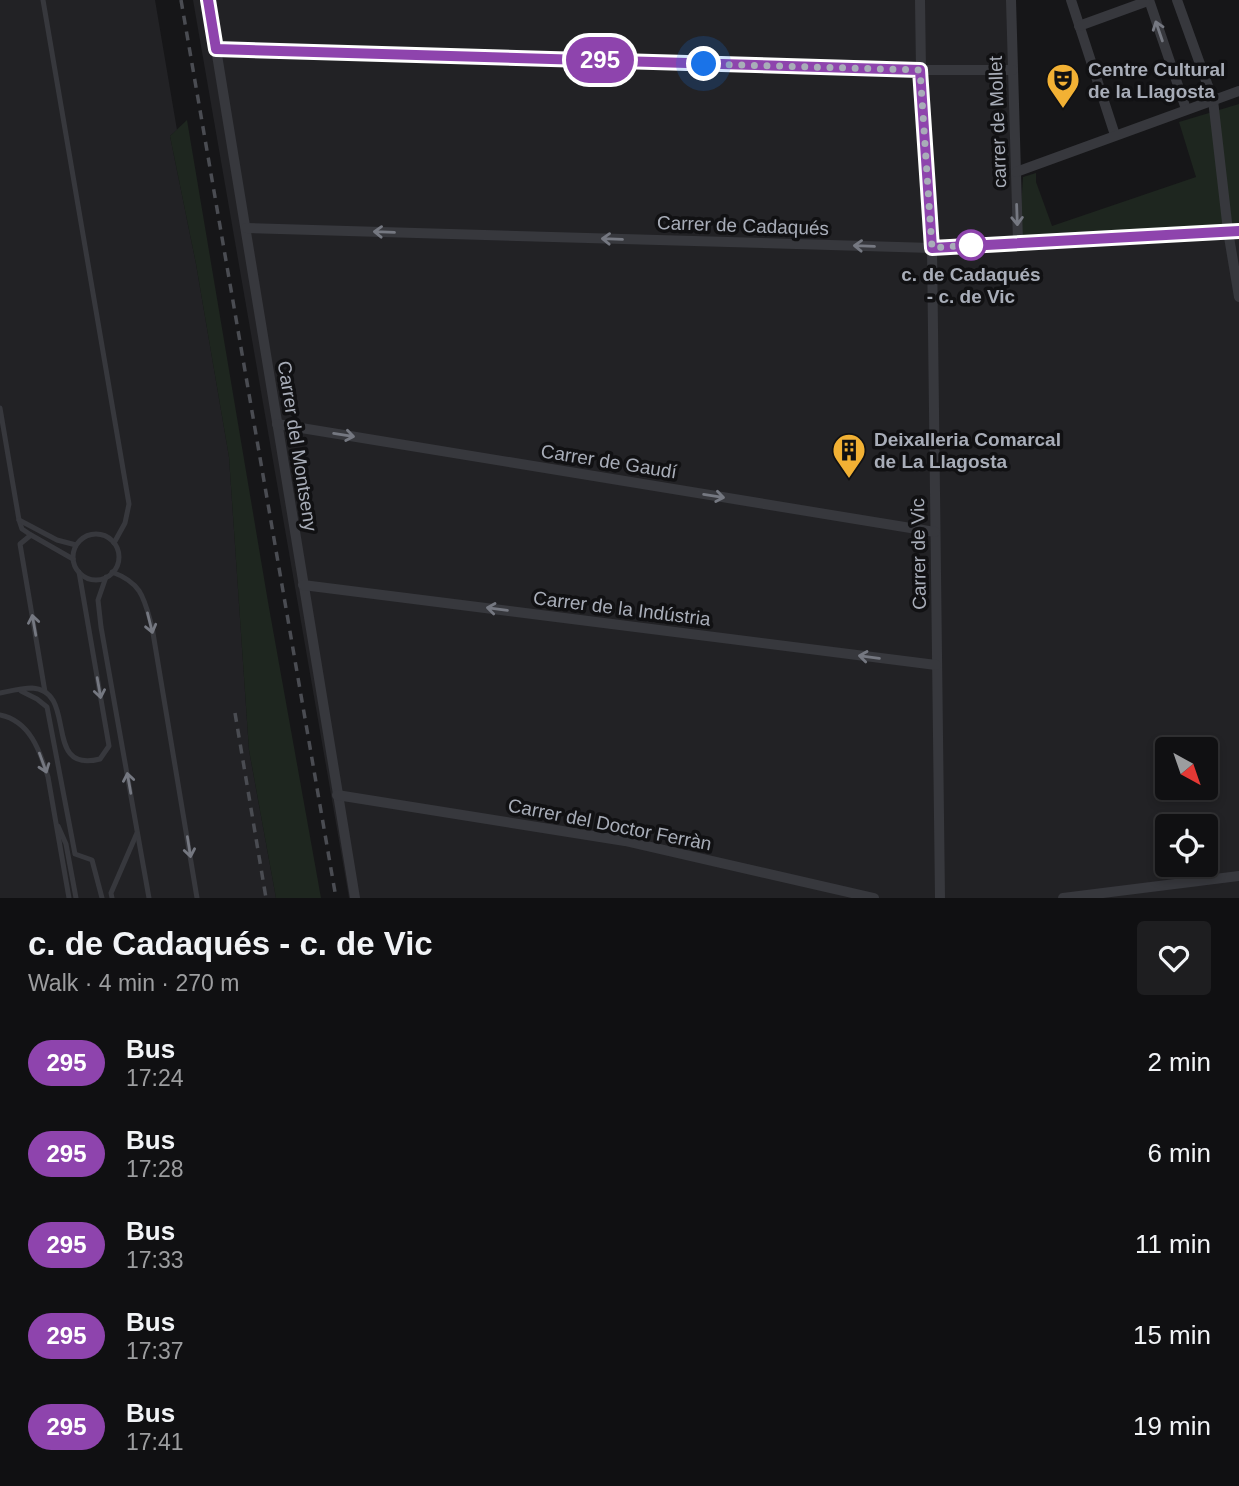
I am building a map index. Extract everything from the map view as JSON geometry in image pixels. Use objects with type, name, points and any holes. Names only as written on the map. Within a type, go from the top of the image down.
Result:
[{"type":"street","name":"Carrer del Montseny","points":[[208,0],[355,898]]},
{"type":"street","name":"Carrer de Vic","points":[[920,0],[920,70],[932,248],[940,898]]},
{"type":"street","name":"carrer de Mollet","points":[[1011,0],[1018,242]]},
{"type":"street","points":[[1071,0],[1115,135]]},
{"type":"street","points":[[1177,0],[1213,100],[1233,231],[1239,296]]},
{"type":"street","points":[[1079,26],[1147,1],[1186,109]]},
{"type":"street","points":[[216,49],[920,70],[1013,70]]},
{"type":"street","points":[[1016,172],[1239,91]]},
{"type":"street","name":"Carrer de Cadaqués","points":[[246,228],[932,248],[1233,231]]},
{"type":"street","name":"Carrer de Gaudí","points":[[277,424],[935,532]]},
{"type":"street","name":"Carrer de la Indústria","points":[[303,585],[936,665]]},
{"type":"street","name":"Carrer del Doctor Ferràn","points":[[337,795],[625,841],[874,898]]},
{"type":"street","points":[[1063,898],[1239,876]]},
{"type":"lane","points":[[43,0],[129,504],[125,523],[114,543]]},
{"type":"lane","points":[[0,408],[19,520],[23,529],[73,559],[79,572],[109,746],[100,759],[87,762],[74,758],[65,749],[58,708],[45,692],[20,544],[32,535]]},
{"type":"lane","points":[[19,520],[57,540],[76,545]]},
{"type":"lane","points":[[73,559],[76,545],[86,536],[93,534],[108,537],[114,543],[118,558],[112,572],[106,577],[98,600],[99,614],[149,898]]},
{"type":"lane","points":[[79,572],[91,579],[106,577]]},
{"type":"lane","points":[[112,572],[136,584],[145,601],[152,627],[197,898]]},
{"type":"lane","points":[[0,693],[33,688],[45,692]]},
{"type":"lane","points":[[20,690],[47,708],[75,854],[92,860],[102,898]]},
{"type":"lane","points":[[0,715],[20,722],[36,744],[48,777],[69,898]]},
{"type":"lane","points":[[55,820],[66,844],[76,898]]},
{"type":"lane","points":[[112,898],[111,893],[138,832]]},
{"type":"shaded area","points":[[0,0],[155,0],[177,130],[170,136],[196,264],[229,457],[249,750],[276,898],[0,898]]},
{"type":"shaded area","points":[[193,0],[1012,0],[1015,248],[1239,236],[1239,898],[349,898]]},
{"type":"shaded area","points":[[1239,104],[1239,224],[1203,229],[1019,241],[1023,177],[1036,173],[1036,182],[1052,226],[1196,177],[1179,122]]},
{"type":"shaded area","points":[[187,120],[321,898],[276,898],[249,750],[229,457],[196,264],[170,136]]},
{"type":"railway","points":[[181,0],[336,898]]},
{"type":"railway","points":[[235,713],[266,898]]},
{"type":"bus line","name":"295","points":[[208,0],[216,49],[920,70],[932,248],[1239,231]]},
{"type":"place","name":"Centre Cultural de la Llagosta","points":[[1063,110]]},
{"type":"place","name":"c. de Cadaqués - c. de Vic","points":[[971,245]]},
{"type":"place","name":"Deixalleria Comarcal de La Llagosta","points":[[849,480]]},
{"type":"route","points":[[704,64],[920,70],[932,248],[971,245]]}]
